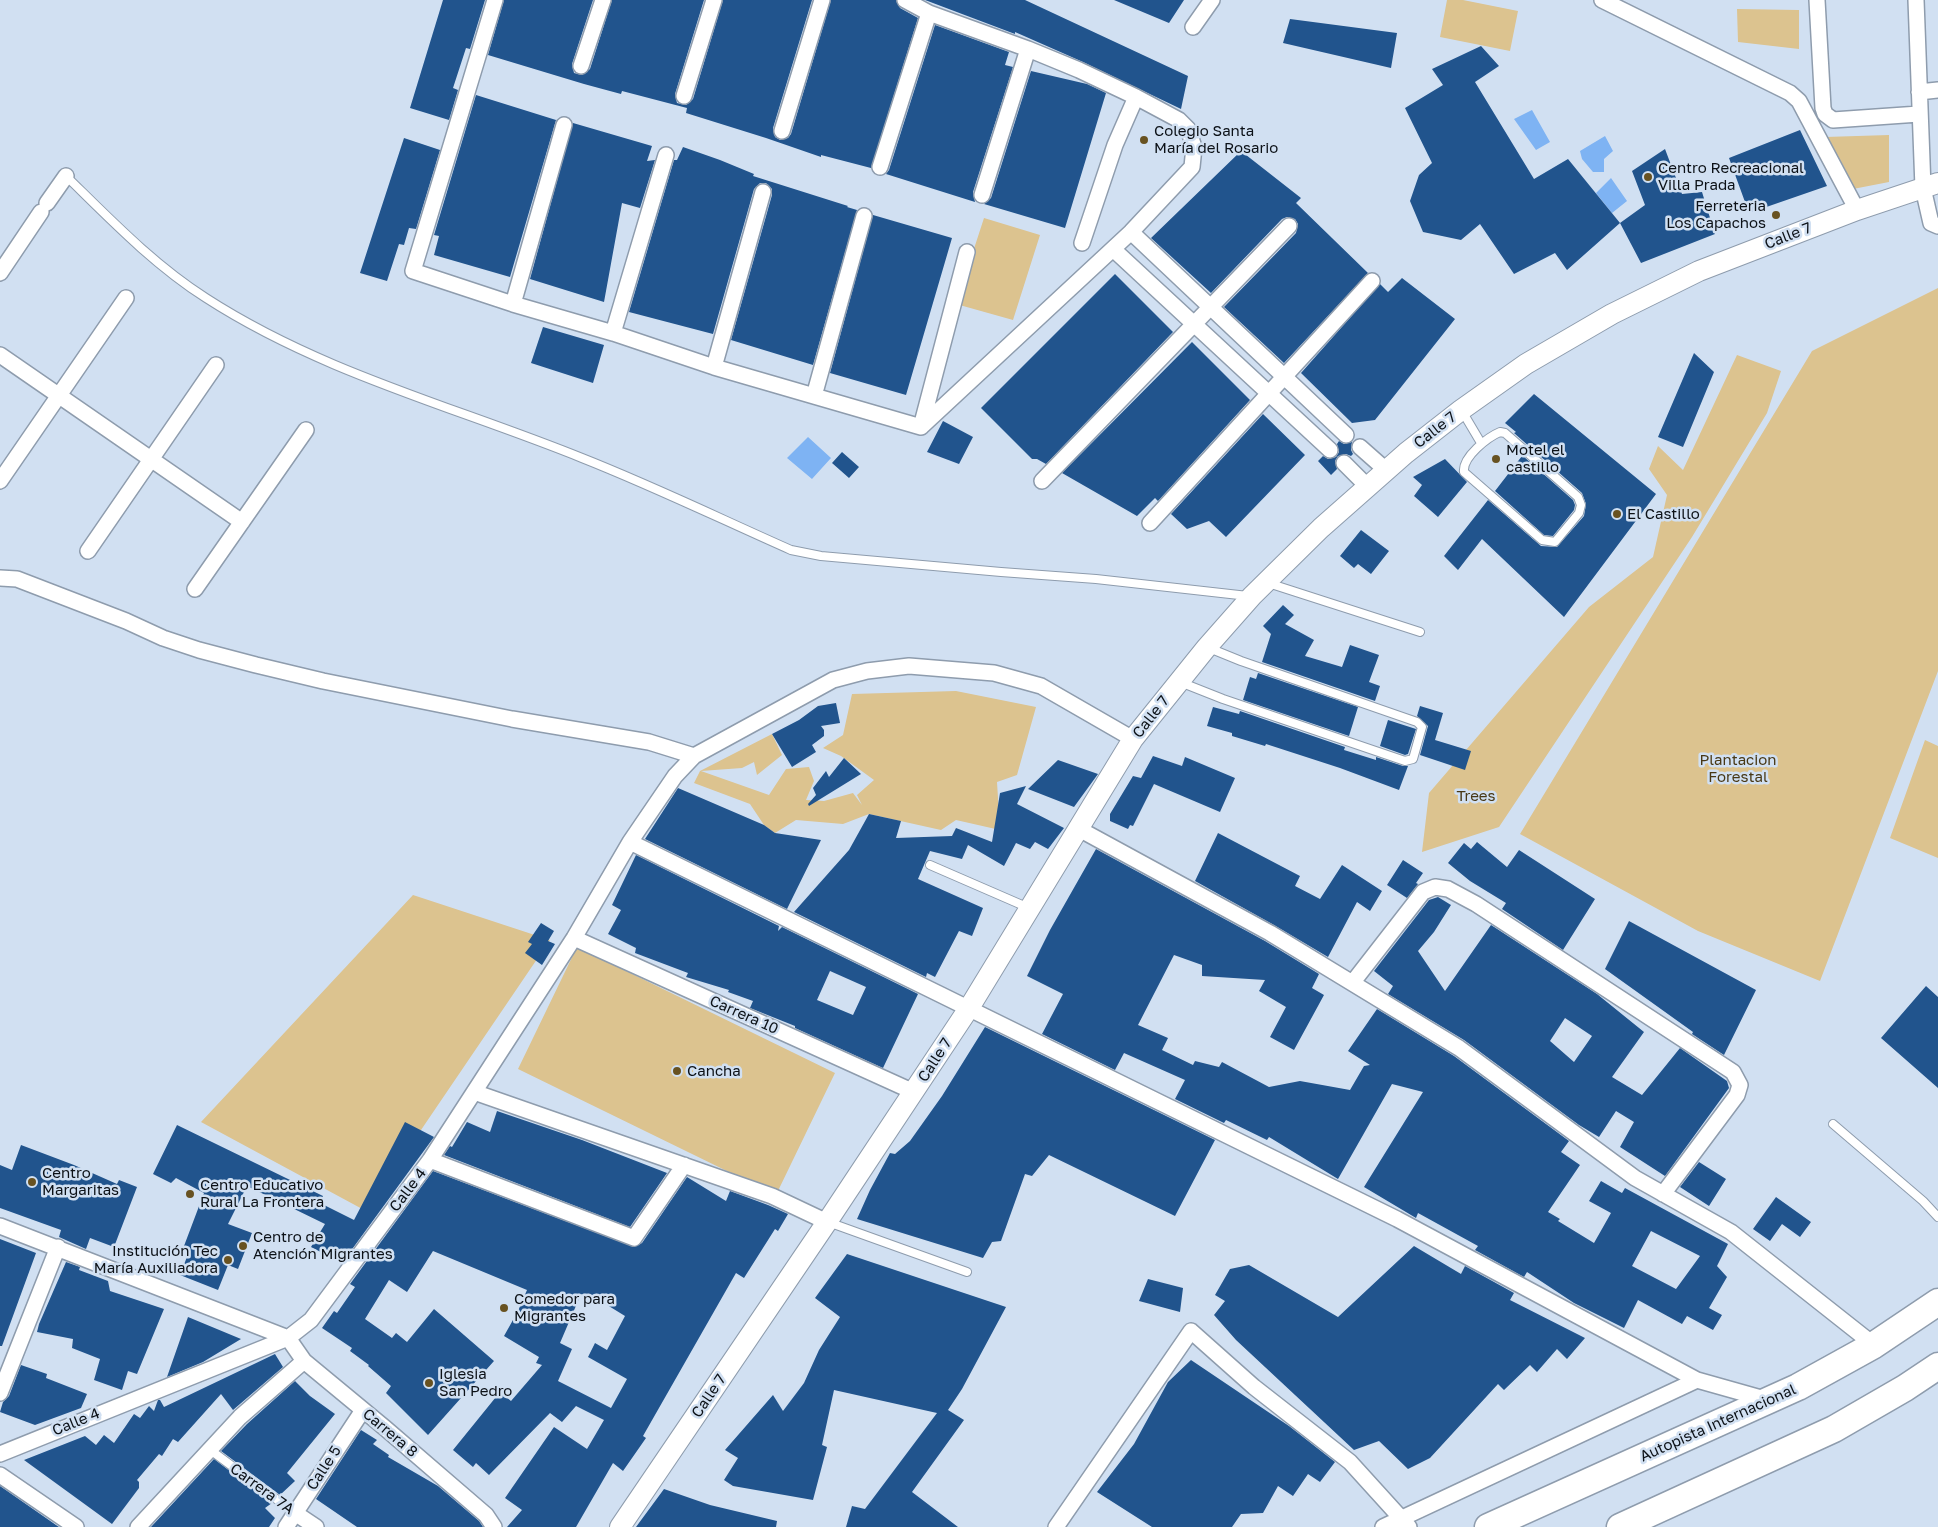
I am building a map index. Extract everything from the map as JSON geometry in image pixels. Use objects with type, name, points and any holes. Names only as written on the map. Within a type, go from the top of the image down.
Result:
[{"type":"highway","name":"Autopista Internacional","points":[[1488,1527],[1770,1400],[1834,1368],[1874,1345],[1938,1302]]},
{"type":"highway","points":[[1620,1527],[1834,1429],[1897,1393],[1938,1366]]},
{"type":"street","points":[[495,0],[413,271],[513,304],[613,333],[714,367],[921,427]]},
{"type":"street","points":[[581,66],[603,0]]},
{"type":"street","points":[[684,96],[714,0]]},
{"type":"street","points":[[782,131],[822,0]]},
{"type":"street","points":[[904,0],[929,13],[1028,49],[1136,97],[1179,120],[1188,129],[1194,147],[1192,167],[1131,232],[921,427]]},
{"type":"street","points":[[1193,27],[1212,0]]},
{"type":"street","points":[[1817,0],[1823,108],[1829,119],[1839,120],[1919,114]]},
{"type":"street","points":[[1916,0],[1919,114],[1931,185],[1931,223],[1938,226]]},
{"type":"street","points":[[1606,1],[1790,93],[1799,100],[1858,210]]},
{"type":"street","points":[[880,167],[929,13]]},
{"type":"street","points":[[982,195],[1028,49]]},
{"type":"street","points":[[1919,92],[1938,90]]},
{"type":"street","points":[[1082,243],[1115,145],[1136,97]]},
{"type":"street","points":[[513,304],[564,126]]},
{"type":"street","points":[[613,333],[666,155]]},
{"type":"street","points":[[0,273],[66,176]]},
{"type":"street","name":"Calle 7","points":[[620,1527],[827,1222],[969,1008],[1133,739],[1207,647],[1252,596],[1321,528],[1386,470],[1461,410],[1526,364],[1637,301],[1699,271],[1858,210],[1931,185]]},
{"type":"street","points":[[714,367],[763,192]]},
{"type":"street","points":[[814,396],[864,216]]},
{"type":"street","points":[[1042,481],[1289,226]]},
{"type":"street","points":[[1131,232],[1346,434]]},
{"type":"street","points":[[1113,249],[1330,450]]},
{"type":"street","points":[[921,427],[967,252]]},
{"type":"street","points":[[1150,523],[1372,282]]},
{"type":"street","points":[[0,481],[126,298]]},
{"type":"street","points":[[0,356],[242,522]]},
{"type":"street","points":[[88,551],[216,365]]},
{"type":"street","points":[[195,589],[306,430]]},
{"type":"street","points":[[1360,447],[1386,470]]},
{"type":"street","points":[[1344,463],[1368,487]]},
{"type":"street","points":[[0,578],[17,579],[126,621],[163,638],[256,665],[323,681],[512,719],[649,742],[694,756]]},
{"type":"street","name":"Calle 4","points":[[0,1454],[288,1338],[310,1320],[430,1160],[574,938],[630,842],[675,776],[694,756],[834,680],[867,671],[910,666],[994,673],[1042,686],[1133,739]]},
{"type":"street","points":[[1083,822],[1353,982],[1459,1048],[1635,1178],[1731,1232],[1874,1345]]},
{"type":"street","points":[[630,842],[1397,1220],[1697,1380],[1770,1400]]},
{"type":"street","points":[[1353,982],[1423,892],[1435,886],[1448,888],[1476,904],[1733,1072],[1740,1085],[1737,1095],[1663,1194]]},
{"type":"street","name":"Carrera 10","points":[[574,938],[914,1092]]},
{"type":"street","points":[[474,1092],[772,1196],[827,1222]]},
{"type":"street","points":[[430,1160],[634,1238],[684,1165]]},
{"type":"street","points":[[0,1226],[288,1338]]},
{"type":"street","points":[[0,1393],[58,1247]]},
{"type":"street","points":[[1056,1527],[1191,1331],[1254,1387],[1350,1462],[1405,1522]]},
{"type":"street","name":"Carrera 8","points":[[288,1338],[304,1361],[363,1410],[486,1523]]},
{"type":"street","points":[[138,1527],[240,1417],[304,1361]]},
{"type":"street","points":[[1383,1527],[1405,1522],[1697,1380]]},
{"type":"street","name":"Calle 5","points":[[286,1527],[363,1410]]},
{"type":"street","points":[[0,1475],[76,1527]]},
{"type":"street","name":"Carrera 7A","points":[[295,1513],[316,1527]]},
{"type":"lane","points":[[66,176],[154,260],[206,298],[286,344],[346,370],[583,458],[791,550],[822,556],[1096,579],[1252,596]]},
{"type":"lane","points":[[1461,410],[1481,443]]},
{"type":"lane","points":[[1497,433],[1505,433],[1578,497],[1581,505],[1579,513],[1555,542],[1542,540],[1464,472],[1464,463],[1481,443],[1497,433]]},
{"type":"lane","points":[[1266,582],[1420,632]]},
{"type":"lane","points":[[1179,681],[1223,699],[1406,761],[1413,758],[1422,727],[1417,722],[1207,647]]},
{"type":"lane","points":[[930,865],[1030,908]]},
{"type":"lane","points":[[1833,1124],[1923,1201],[1938,1217]]},
{"type":"lane","points":[[827,1222],[967,1272]]},
{"type":"lane","name":"Carrera 7A","points":[[209,1450],[295,1513]]},
{"type":"green space","points":[[1447,0],[1463,0],[1518,11],[1510,51],[1440,37]]},
{"type":"green space","points":[[1737,9],[1799,10],[1799,49],[1738,42]]},
{"type":"green space","points":[[1889,135],[1889,182],[1853,189],[1825,137]]},
{"type":"green space","points":[[984,218],[1040,235],[1013,320],[956,304]]},
{"type":"green space","name":"Plantacion Forestal","points":[[1938,288],[1938,671],[1820,981],[1698,931],[1520,834],[1812,351]]},
{"type":"green space","name":"Trees","points":[[1737,355],[1781,371],[1767,413],[1692,537],[1499,827],[1422,852],[1429,793],[1589,607],[1653,557],[1667,495],[1649,469],[1658,446],[1683,470]]},
{"type":"green space","points":[[956,691],[1036,707],[1017,775],[997,782],[1000,830],[956,820],[941,830],[869,814],[843,824],[796,820],[775,833],[764,825],[750,804],[694,783],[700,771],[772,734],[782,755],[757,775],[754,762],[742,768],[701,771],[769,795],[786,769],[809,767],[814,781],[806,800],[824,801],[853,793],[862,805],[857,795],[874,780],[841,756],[823,748],[843,735],[852,694]]},
{"type":"green space","points":[[1925,740],[1938,746],[1938,858],[1890,838]]},
{"type":"green space","points":[[413,895],[550,940],[366,1211],[201,1122]]},
{"type":"green space","name":"Cancha","points":[[577,947],[835,1073],[776,1195],[518,1069]]},
{"type":"water","points":[[1532,110],[1550,142],[1536,150],[1514,119]]},
{"type":"water","points":[[1605,136],[1613,151],[1604,159],[1604,172],[1593,172],[1582,159],[1580,151]]},
{"type":"water","points":[[1611,178],[1627,201],[1612,213],[1596,193]]},
{"type":"water","points":[[808,437],[831,458],[812,479],[787,458]]},
{"type":"building","points":[[443,0],[485,0],[470,49],[466,48],[453,88],[458,90],[449,120],[410,108]]},
{"type":"building","points":[[504,0],[593,0],[572,64],[574,73],[582,75],[590,69],[612,0],[704,0],[675,94],[677,103],[686,105],[693,99],[723,0],[812,0],[773,128],[775,137],[780,140],[788,138],[791,134],[831,0],[896,0],[900,8],[918,18],[871,168],[821,155],[821,157],[686,113],[687,108],[622,91],[621,94],[488,55]]},
{"type":"building","points":[[925,0],[1025,0],[1188,76],[1181,109],[1015,32],[1015,34]]},
{"type":"building","points":[[1114,0],[1184,0],[1169,23]]},
{"type":"building","points":[[1290,19],[1397,33],[1391,68],[1283,43]]},
{"type":"building","points":[[935,25],[1009,52],[1005,65],[1013,67],[973,192],[975,202],[886,174],[889,170]]},
{"type":"building","points":[[1481,46],[1499,66],[1475,82],[1534,179],[1568,159],[1620,223],[1567,270],[1555,253],[1514,274],[1480,224],[1461,240],[1423,232],[1410,201],[1419,175],[1432,163],[1405,108],[1443,85],[1432,69]]},
{"type":"building","points":[[1031,71],[1087,84],[1106,93],[1065,228],[984,204],[991,198]]},
{"type":"building","points":[[476,95],[556,120],[510,277],[434,255],[439,236],[434,235]]},
{"type":"building","points":[[573,123],[652,146],[647,161],[655,160],[640,208],[622,203],[604,302],[530,279]]},
{"type":"building","points":[[1800,130],[1827,186],[1749,213],[1729,158]]},
{"type":"building","points":[[404,138],[440,150],[416,229],[409,228],[404,245],[399,244],[387,281],[360,273]]},
{"type":"building","points":[[683,147],[754,174],[753,176],[857,210],[813,365],[731,340],[772,195],[772,189],[766,183],[760,183],[754,189],[713,334],[629,312],[674,160],[677,160]]},
{"type":"building","points":[[1665,149],[1682,194],[1702,192],[1715,234],[1641,263],[1620,223],[1645,205],[1632,171]]},
{"type":"building","points":[[1241,151],[1301,198],[1296,203],[1368,273],[1284,363],[1224,307],[1296,233],[1298,224],[1295,219],[1287,217],[1282,219],[1211,293],[1151,238]]},
{"type":"building","points":[[873,215],[952,238],[906,395],[830,373]]},
{"type":"building","points":[[1115,274],[1173,332],[1046,464],[1037,459],[1032,459],[981,408]]},
{"type":"building","points":[[1402,278],[1455,319],[1375,420],[1352,423],[1301,373],[1380,284],[1388,292]]},
{"type":"building","points":[[543,327],[604,345],[593,383],[531,363]]},
{"type":"building","points":[[1192,342],[1250,400],[1158,501],[1155,498],[1137,516],[1062,473]]},
{"type":"building","points":[[1694,353],[1714,372],[1683,447],[1658,437]]},
{"type":"building","name":"El Castillo","points":[[1534,394],[1656,494],[1564,617],[1482,539],[1458,570],[1444,556],[1488,500],[1541,546],[1557,547],[1584,516],[1586,504],[1582,493],[1505,423]]},
{"type":"building","points":[[1263,414],[1305,455],[1226,537],[1209,521],[1187,529],[1171,514]]},
{"type":"building","points":[[943,421],[973,437],[959,464],[927,452]]},
{"type":"building","points":[[1339,441],[1344,444],[1352,442],[1351,450],[1353,454],[1351,456],[1346,454],[1338,456],[1335,461],[1337,469],[1331,475],[1318,461],[1323,456],[1328,459],[1336,457],[1339,452],[1337,444]]},
{"type":"building","points":[[1506,441],[1573,500],[1574,510],[1553,536],[1544,535],[1495,491],[1522,456]]},
{"type":"building","points":[[842,452],[859,467],[849,478],[832,463]]},
{"type":"building","points":[[1445,459],[1467,482],[1438,517],[1414,496],[1422,485],[1413,477]]},
{"type":"building","points":[[1361,530],[1389,551],[1371,574],[1358,564],[1354,568],[1340,556]]},
{"type":"building","points":[[1283,605],[1294,615],[1285,624],[1314,640],[1305,656],[1342,667],[1350,645],[1379,655],[1369,682],[1380,686],[1375,701],[1262,662],[1271,634],[1263,626]]},
{"type":"building","points":[[1258,673],[1358,707],[1349,736],[1243,700],[1250,677],[1256,679]]},
{"type":"building","points":[[836,703],[840,723],[821,726],[824,730],[824,736],[812,745],[816,752],[792,767],[772,734],[799,720],[818,706]]},
{"type":"building","points":[[1420,706],[1443,713],[1435,740],[1471,751],[1465,770],[1420,755],[1428,726],[1417,716]]},
{"type":"building","points":[[1213,707],[1239,714],[1240,711],[1345,747],[1344,750],[1376,760],[1376,757],[1408,766],[1399,790],[1340,768],[1266,744],[1265,746],[1232,736],[1232,733],[1207,726]]},
{"type":"building","points":[[1388,720],[1416,729],[1408,754],[1405,755],[1380,746]]},
{"type":"building","points":[[1153,756],[1182,766],[1185,757],[1235,778],[1220,812],[1154,784],[1133,826],[1130,825],[1128,829],[1110,821],[1110,814],[1133,776],[1141,778]]},
{"type":"building","points":[[844,758],[861,774],[809,806],[808,804],[816,795],[813,788],[826,771],[829,777]]},
{"type":"building","points":[[1058,760],[1098,774],[1074,807],[1028,789]]},
{"type":"building","points":[[1026,786],[1017,804],[1064,828],[1048,849],[1035,842],[1030,849],[1016,843],[1004,866],[968,845],[962,859],[930,851],[918,879],[983,908],[972,936],[959,931],[935,977],[927,973],[926,977],[794,912],[849,850],[869,814],[901,821],[896,838],[952,836],[956,828],[992,842],[1000,793]]},
{"type":"building","points":[[678,788],[764,825],[775,833],[821,840],[787,909],[645,839]]},
{"type":"building","points":[[1218,833],[1300,876],[1295,886],[1320,899],[1342,865],[1382,891],[1370,911],[1357,902],[1328,957],[1195,881]]},
{"type":"building","points":[[1477,842],[1507,867],[1519,850],[1595,899],[1563,950],[1502,909],[1506,903],[1470,881],[1448,863],[1464,843],[1471,849]]},
{"type":"building","points":[[1096,849],[1265,941],[1319,974],[1312,988],[1324,995],[1294,1050],[1270,1037],[1286,1007],[1259,991],[1265,980],[1202,976],[1202,965],[1174,955],[1138,1025],[1168,1038],[1162,1050],[1193,1065],[1195,1061],[1219,1067],[1222,1062],[1269,1087],[1300,1081],[1350,1090],[1364,1066],[1370,1065],[1348,1051],[1377,1009],[1454,1056],[1569,1141],[1561,1152],[1580,1165],[1548,1212],[1560,1219],[1558,1221],[1594,1243],[1611,1213],[1589,1201],[1601,1181],[1622,1193],[1625,1188],[1728,1244],[1717,1266],[1727,1277],[1709,1308],[1722,1315],[1713,1330],[1687,1316],[1682,1324],[1638,1300],[1624,1328],[1574,1303],[1527,1272],[1524,1277],[1475,1250],[1478,1246],[1418,1213],[1416,1218],[1364,1187],[1423,1092],[1392,1084],[1338,1179],[1269,1137],[1267,1140],[1226,1120],[1224,1123],[1175,1099],[1185,1080],[1124,1053],[1115,1070],[1042,1034],[1063,994],[1027,976],[1050,930]],"holes":[[[1651,1231],[1700,1256],[1676,1289],[1632,1266]]]},
{"type":"building","points":[[636,855],[779,926],[778,931],[782,927],[918,994],[883,1068],[795,1028],[795,1026],[750,1008],[753,1001],[728,992],[729,990],[686,977],[688,973],[635,953],[636,948],[608,934],[621,910],[612,905]],"holes":[[[830,971],[866,987],[853,1015],[817,1000]]]},
{"type":"building","points":[[1403,860],[1423,873],[1416,883],[1418,884],[1407,898],[1387,885]]},
{"type":"building","points":[[1438,897],[1451,905],[1434,932],[1418,951],[1445,991],[1491,925],[1597,994],[1644,1032],[1612,1077],[1642,1095],[1680,1048],[1727,1081],[1729,1088],[1665,1176],[1620,1147],[1634,1122],[1616,1111],[1599,1137],[1579,1125],[1464,1040],[1388,994],[1393,986],[1374,971],[1429,900]],"holes":[[[1565,1018],[1592,1036],[1574,1062],[1550,1041]]]},
{"type":"building","points":[[1629,921],[1756,990],[1724,1055],[1692,1034],[1693,1032],[1605,969]]},
{"type":"building","points":[[541,923],[554,931],[548,941],[555,944],[542,965],[525,953],[532,944],[528,942]]},
{"type":"building","points":[[1926,986],[1938,997],[1938,1088],[1881,1038]]},
{"type":"building","points":[[985,1027],[1215,1140],[1175,1216],[1049,1155],[1032,1176],[1025,1174],[1001,1241],[992,1242],[983,1258],[857,1219],[890,1153],[895,1154],[910,1141],[942,1096]]},
{"type":"building","points":[[497,1111],[582,1140],[667,1173],[630,1227],[444,1155],[450,1146],[452,1147],[467,1122],[490,1132]]},
{"type":"building","points":[[405,1122],[434,1137],[342,1263],[311,1247],[325,1224],[247,1186],[228,1224],[252,1233],[238,1269],[228,1265],[218,1290],[180,1275],[190,1249],[184,1246],[204,1193],[176,1178],[171,1183],[153,1174],[177,1125],[323,1196],[320,1203],[354,1220]]},
{"type":"building","points":[[21,1145],[117,1184],[119,1180],[137,1187],[114,1247],[90,1238],[86,1249],[59,1237],[61,1230],[0,1208],[0,1165],[12,1170]]},
{"type":"building","points":[[1699,1162],[1726,1179],[1709,1206],[1680,1187]]},
{"type":"building","points":[[433,1171],[634,1247],[642,1243],[687,1177],[726,1201],[730,1191],[788,1214],[778,1231],[775,1229],[744,1278],[736,1273],[643,1436],[646,1438],[623,1471],[613,1463],[576,1527],[507,1527],[522,1510],[505,1498],[554,1427],[587,1449],[604,1420],[576,1406],[562,1422],[550,1413],[489,1475],[476,1463],[473,1467],[453,1450],[500,1392],[511,1401],[542,1365],[536,1363],[539,1357],[504,1336],[527,1290],[433,1251],[407,1292],[389,1280],[365,1319],[392,1338],[396,1333],[407,1342],[434,1309],[494,1361],[428,1435],[386,1393],[391,1386],[369,1365],[350,1351],[352,1348],[322,1328],[334,1311],[337,1313],[355,1287],[350,1284]],"holes":[[[581,1294],[598,1302],[599,1300],[625,1316],[607,1350],[595,1343],[588,1357],[627,1379],[611,1408],[558,1381],[572,1349],[560,1343]]]},
{"type":"building","points":[[1776,1197],[1811,1222],[1800,1237],[1782,1224],[1770,1241],[1753,1229]]},
{"type":"building","points":[[0,1239],[36,1253],[2,1346],[0,1346]]},
{"type":"building","points":[[1414,1246],[1461,1274],[1465,1266],[1514,1293],[1510,1300],[1585,1338],[1567,1359],[1557,1349],[1537,1372],[1530,1365],[1504,1390],[1498,1384],[1430,1458],[1408,1469],[1379,1441],[1354,1450],[1236,1340],[1214,1315],[1225,1301],[1215,1295],[1230,1269],[1249,1265],[1338,1317]]},
{"type":"building","points":[[847,1254],[1006,1307],[962,1389],[948,1410],[964,1420],[912,1492],[958,1527],[846,1527],[852,1506],[865,1509],[937,1413],[834,1390],[822,1445],[827,1447],[813,1500],[733,1486],[724,1480],[738,1458],[725,1450],[773,1395],[783,1411],[804,1383],[819,1350],[840,1317],[815,1298]]},
{"type":"building","points":[[66,1262],[80,1267],[79,1270],[108,1281],[110,1291],[164,1309],[137,1374],[128,1371],[122,1390],[94,1380],[100,1359],[72,1348],[73,1339],[37,1332]]},
{"type":"building","points":[[1148,1279],[1183,1288],[1180,1312],[1139,1301]]},
{"type":"building","points":[[188,1317],[241,1339],[203,1362],[167,1377]]},
{"type":"building","points":[[275,1354],[283,1367],[233,1410],[221,1394],[178,1442],[173,1439],[162,1456],[159,1454],[137,1480],[139,1488],[112,1524],[24,1460],[85,1436],[96,1445],[104,1435],[114,1443],[134,1414],[140,1418],[149,1406],[154,1411],[158,1400],[160,1400],[164,1407]]},
{"type":"building","points":[[1191,1360],[1289,1426],[1335,1462],[1320,1482],[1308,1474],[1293,1496],[1278,1486],[1263,1513],[1241,1514],[1232,1527],[1152,1527],[1097,1492],[1134,1444],[1168,1382]]},
{"type":"building","points":[[21,1365],[47,1374],[46,1378],[87,1394],[81,1408],[35,1425],[0,1412],[3,1402],[9,1396]]},
{"type":"building","points":[[295,1381],[310,1396],[335,1414],[287,1473],[295,1481],[280,1495],[221,1451],[247,1424]]},
{"type":"building","points":[[361,1430],[377,1440],[373,1444],[389,1455],[388,1457],[438,1486],[479,1521],[483,1527],[357,1527],[316,1499]]},
{"type":"building","points":[[214,1459],[272,1503],[265,1508],[275,1518],[269,1527],[151,1527]]},
{"type":"building","points":[[0,1486],[56,1525],[59,1527],[0,1527]]},
{"type":"building","points":[[664,1489],[710,1505],[777,1521],[776,1527],[636,1527]]},
{"type":"place","name":"Colegio Santa María del Rosario","points":[[1144,140]]},
{"type":"place","name":"Centro Recreacional Villa Prada","points":[[1648,177]]},
{"type":"place","name":"Ferreteria Los Capachos","points":[[1776,215]]},
{"type":"place","name":"Motel el castillo","points":[[1496,459]]},
{"type":"place","name":"El Castillo","points":[[1617,514]]},
{"type":"place","name":"Cancha","points":[[677,1071]]},
{"type":"place","name":"Centro Margaritas","points":[[32,1182]]},
{"type":"place","name":"Centro Educativo Rural La Frontera","points":[[190,1194]]},
{"type":"place","name":"Centro de Atención Migrantes","points":[[243,1246]]},
{"type":"place","name":"Institución Tec María Auxiliadora","points":[[228,1260]]},
{"type":"place","name":"Comedor para Migrantes","points":[[504,1308]]},
{"type":"place","name":"Iglesia San Pedro","points":[[429,1383]]}]
